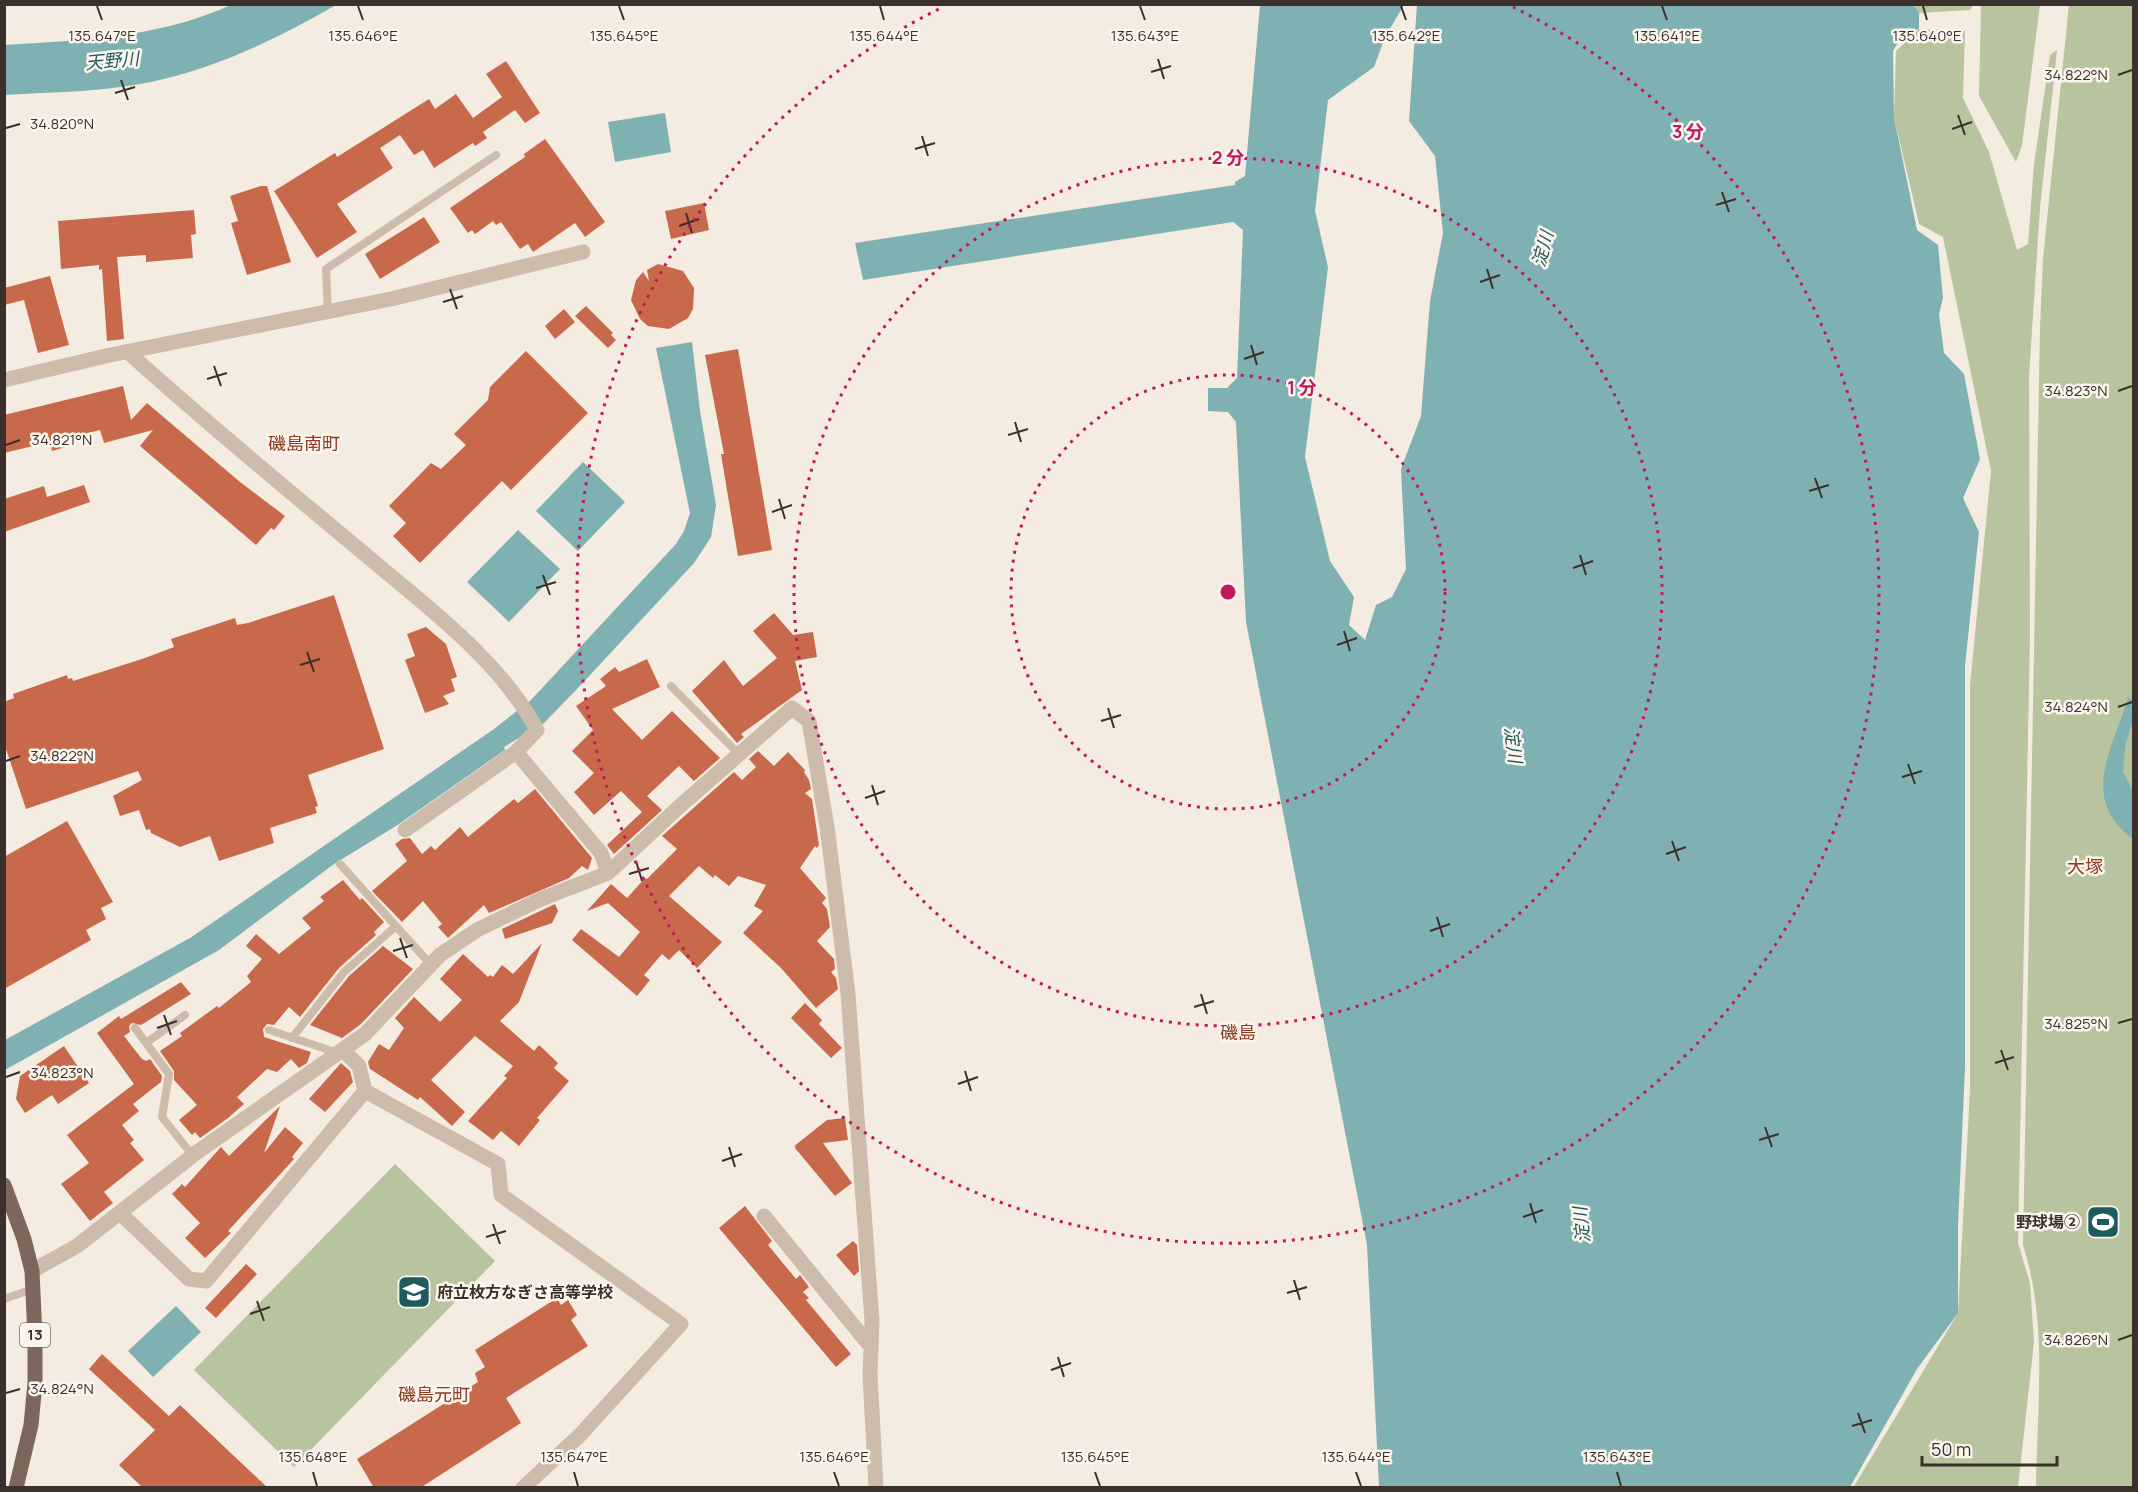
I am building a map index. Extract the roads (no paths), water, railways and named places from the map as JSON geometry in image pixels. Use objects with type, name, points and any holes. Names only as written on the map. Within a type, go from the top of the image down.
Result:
[{"type":"main road","name":"13","points":[[4,1185],[24,1239],[32,1271],[33,1289],[35,1383],[31,1425],[16,1488]]},
{"type":"street","points":[[4,380],[328,312],[583,252]]},
{"type":"street","points":[[129,353],[182,402],[438,616],[522,702],[537,730],[516,752],[405,830]]},
{"type":"street","points":[[32,1271],[77,1246],[193,1156],[365,1034],[440,955],[477,930],[541,899],[608,873],[680,806],[792,708],[809,721],[827,827],[848,994],[873,1321],[871,1347],[876,1488]]},
{"type":"street","points":[[516,752],[601,853],[608,873]]},
{"type":"street","points":[[341,1051],[359,1066],[365,1091],[498,1164],[501,1195],[681,1324],[580,1436],[523,1488]]},
{"type":"street","points":[[120,1213],[189,1279],[206,1281],[365,1091]]},
{"type":"street","points":[[764,1216],[871,1347]]},
{"type":"lane","points":[[328,312],[326,269],[496,155]]},
{"type":"lane","points":[[671,686],[740,754]]},
{"type":"lane","points":[[340,864],[430,965]]},
{"type":"lane","points":[[292,1038],[344,972],[396,926]]},
{"type":"lane","points":[[146,1043],[184,1015]]},
{"type":"lane","points":[[135,1028],[169,1074],[162,1117],[193,1156]]},
{"type":"lane","points":[[269,1030],[341,1051]]},
{"type":"lane","points":[[4,1299],[33,1289]]},
{"type":"water","name":"天野川","points":[[233,4],[336,5],[246,51],[176,76],[115,88],[5,95],[5,45],[92,39],[149,31],[178,24]]},
{"type":"water","name":"淀川","points":[[1913,4],[1919,13],[1919,29],[1903,34],[1893,51],[1894,117],[1917,230],[1938,245],[1943,298],[1939,314],[1944,353],[1964,374],[1980,459],[1963,498],[1979,532],[1965,666],[1965,1067],[1958,1225],[1958,1313],[1917,1369],[1850,1487],[1379,1487],[1367,1245],[1246,622],[1236,422],[1228,412],[1208,411],[1208,388],[1227,388],[1237,378],[1243,230],[1233,222],[863,280],[855,243],[1235,185],[1235,182],[1245,176],[1260,5],[1404,5],[1385,37],[1374,67],[1328,100],[1315,211],[1328,267],[1305,457],[1330,561],[1354,597],[1349,625],[1365,640],[1376,605],[1392,597],[1406,569],[1401,469],[1421,416],[1430,301],[1443,233],[1435,156],[1409,121],[1417,5]]},
{"type":"water","points":[[665,113],[671,152],[615,162],[608,122]]},
{"type":"water","points":[[692,342],[700,411],[716,505],[711,537],[694,563],[578,688],[544,723],[504,747],[505,750],[396,826],[334,864],[219,950],[5,1070],[5,1040],[190,938],[494,729],[531,700],[676,544],[684,531],[690,513],[656,348]]},
{"type":"water","points":[[583,462],[625,502],[578,551],[536,511]]},
{"type":"water","points":[[518,530],[560,569],[509,622],[467,582]]},
{"type":"water","points":[[2128,698],[2133,699],[2133,719],[2125,747],[2123,772],[2133,791],[2133,839],[2116,823],[2107,807],[2103,790],[2108,754]]},
{"type":"water","points":[[176,1306],[201,1332],[153,1377],[128,1351]]},
{"type":"place","name":"野球場②","points":[[2103,1222]]},
{"type":"place","name":"府立枚方なぎさ高等学校","points":[[414,1292]]},
{"type":"district","name":"磯島南町","points":[[304,444]]},
{"type":"district","name":"大塚","points":[[2085,867]]},
{"type":"district","name":"磯島","points":[[1238,1033]]},
{"type":"district","name":"磯島元町","points":[[434,1395]]}]
